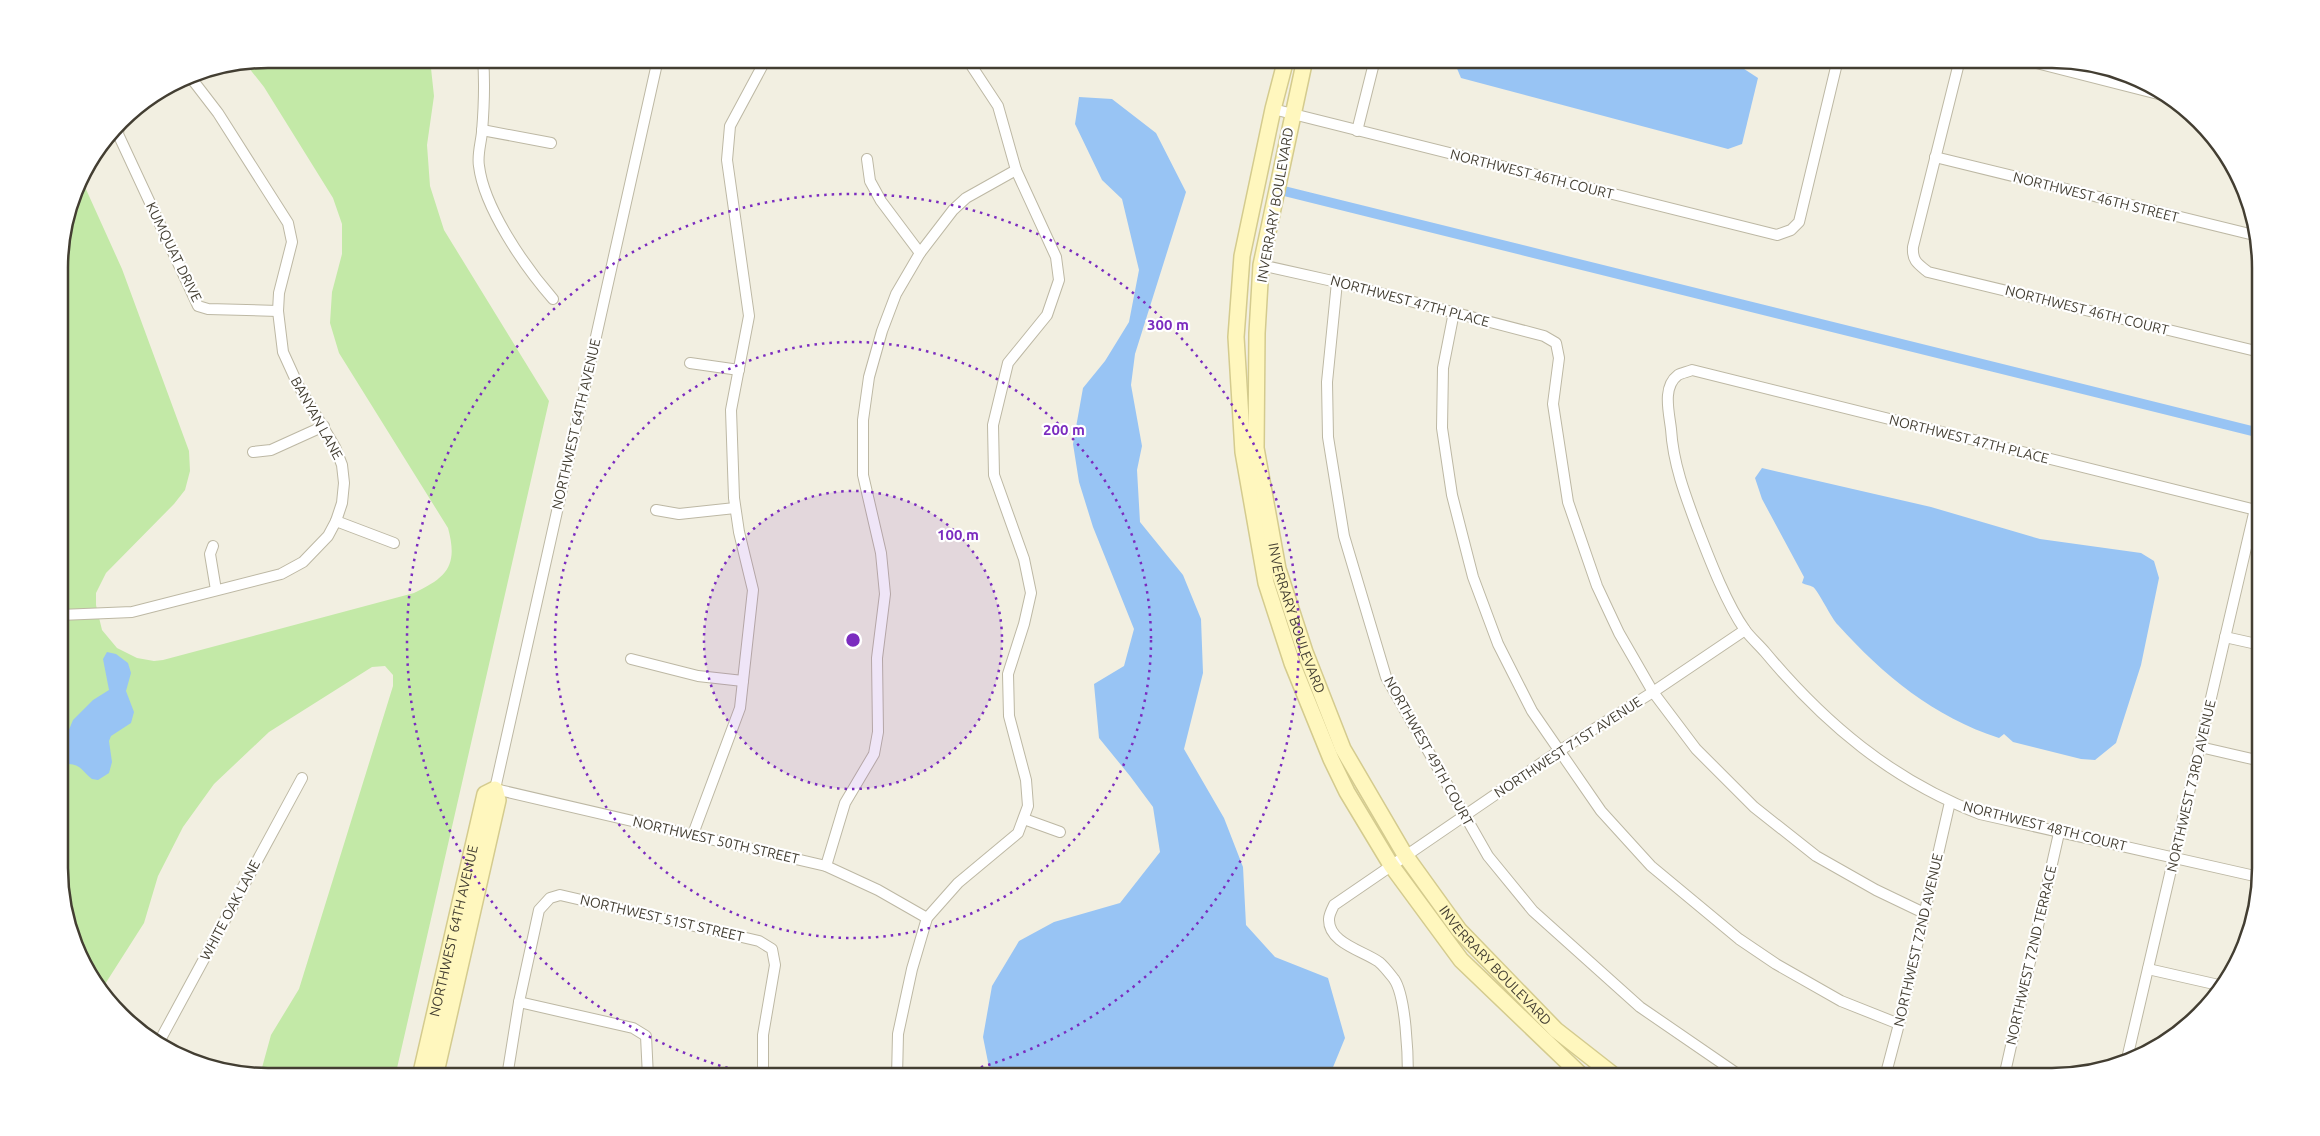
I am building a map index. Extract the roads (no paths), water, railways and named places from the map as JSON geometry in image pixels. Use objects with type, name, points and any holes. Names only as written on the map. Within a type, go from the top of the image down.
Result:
[{"type":"street","points":[[483,68],[482,130],[478,165],[493,212],[540,283],[553,299]]},
{"type":"street","name":"NORTHWEST 64TH AVENUE","points":[[437,1068],[498,800],[494,789],[656,68]]},
{"type":"street","points":[[693,834],[740,708],[753,590],[735,508],[731,410],[749,316],[727,160],[730,126],[761,68]]},
{"type":"street","points":[[897,1068],[898,1034],[912,970],[927,918],[958,883],[1018,833],[1028,806],[1026,780],[1009,716],[1008,674],[1024,624],[1031,593],[1024,559],[994,475],[993,425],[1008,363],[1047,315],[1059,280],[1056,257],[1016,170],[998,106],[974,68]]},
{"type":"street","name":"INVERRARY BOULEVARD","points":[[1284,68],[1273,109],[1242,256],[1236,337],[1243,452],[1266,583],[1292,663],[1331,759],[1347,792],[1391,865],[1461,960],[1572,1068]]},
{"type":"street","name":"INVERRARY BOULEVARD","points":[[1303,68],[1262,265],[1258,332],[1256,448],[1278,569],[1305,652],[1343,749],[1405,855],[1466,937],[1556,1030],[1605,1068]]},
{"type":"street","points":[[1357,131],[1373,68]]},
{"type":"street","name":"NORTHWEST 46TH COURT","points":[[1273,109],[1777,235],[1791,230],[1799,222],[1836,68]]},
{"type":"street","points":[[1935,156],[1958,68]]},
{"type":"street","points":[[2056,68],[2147,91]]},
{"type":"street","name":"BANYAN LANE","points":[[68,615],[132,612],[280,574],[303,562],[328,536],[342,503],[344,483],[342,465],[324,426],[298,385],[283,352],[278,311],[279,293],[292,242],[288,223],[218,113],[194,82]]},
{"type":"street","points":[[482,130],[551,143]]},
{"type":"street","name":"KUMQUAT DRIVE","points":[[118,135],[198,306],[208,309],[278,311]]},
{"type":"street","name":"NORTHWEST 46TH COURT","points":[[1935,156],[1912,257],[1916,263],[1928,272],[2252,350]]},
{"type":"street","name":"NORTHWEST 46TH STREET","points":[[1935,156],[2250,234]]},
{"type":"street","points":[[867,159],[870,181],[881,201],[920,253]]},
{"type":"street","points":[[826,866],[845,803],[874,754],[878,732],[877,658],[885,594],[881,553],[863,475],[863,420],[868,377],[896,294],[920,253],[953,210],[966,198],[1016,170]]},
{"type":"street","name":"NORTHWEST 47TH PLACE","points":[[1262,265],[1454,312],[1544,336],[1556,343],[1559,358],[1553,404],[1568,502],[1597,586],[1618,633],[1653,692]]},
{"type":"street","name":"NORTHWEST 49TH COURT","points":[[1336,282],[1326,382],[1328,437],[1344,536],[1386,677],[1488,856],[1533,911],[1640,1007],[1729,1068]]},
{"type":"street","points":[[1454,312],[1443,368],[1442,428],[1452,495],[1473,577],[1498,644],[1532,711],[1602,811],[1651,866],[1739,939],[1776,964],[1841,1001],[1899,1024]]},
{"type":"street","points":[[690,362],[739,370]]},
{"type":"street","name":"NORTHWEST 47TH PLACE","points":[[1678,375],[1692,370],[2252,509]]},
{"type":"street","name":"NORTHWEST 48TH COURT","points":[[1678,375],[1668,392],[1672,442],[1678,475],[1707,553],[1745,630],[1790,683],[1847,738],[1894,770],[1950,802],[1980,814],[2252,875]]},
{"type":"street","points":[[253,452],[271,450],[324,426]]},
{"type":"street","points":[[656,510],[679,514],[735,508]]},
{"type":"street","points":[[336,520],[394,543]]},
{"type":"street","name":"NORTHWEST 73RD AVENUE","points":[[2128,1053],[2225,637],[2252,533]]},
{"type":"street","points":[[213,546],[210,554],[216,590]]},
{"type":"street","name":"NORTHWEST 71ST AVENUE","points":[[1408,1068],[1402,1001],[1396,980],[1380,963],[1339,940],[1331,929],[1328,919],[1334,905],[1559,751],[1653,692],[1745,630]]},
{"type":"street","points":[[2225,637],[2252,643]]},
{"type":"street","points":[[631,659],[698,676],[743,682]]},
{"type":"street","points":[[1653,692],[1696,749],[1754,807],[1816,856],[1876,890],[1924,913]]},
{"type":"street","points":[[2200,747],[2252,760]]},
{"type":"street","name":"WHITE OAK LANE","points":[[161,1038],[302,778]]},
{"type":"street","name":"NORTHWEST 64TH AVENUE","points":[[422,1068],[485,794],[494,789]]},
{"type":"street","name":"NORTHWEST 50TH STREET","points":[[494,789],[826,866],[878,890],[927,918]]},
{"type":"street","name":"NORTHWEST 72ND AVENUE","points":[[1887,1068],[1950,802]]},
{"type":"street","points":[[1024,819],[1060,832]]},
{"type":"street","name":"NORTHWEST 72ND TERRACE","points":[[2006,1068],[2059,832]]},
{"type":"street","name":"NORTHWEST 51ST STREET","points":[[519,1002],[539,910],[550,898],[560,895],[759,940],[772,949],[775,965],[763,1035],[763,1068]]},
{"type":"street","points":[[2148,969],[2216,984]]},
{"type":"street","points":[[508,1068],[519,1002],[633,1028],[646,1036],[648,1068]]},
{"type":"water","points":[[1457,68],[1743,68],[1758,78],[1742,144],[1728,149],[1461,78]]},
{"type":"water","points":[[1079,97],[1112,99],[1156,133],[1186,192],[1135,354],[1131,385],[1142,446],[1137,470],[1140,522],[1183,575],[1201,619],[1203,673],[1184,749],[1224,818],[1243,867],[1246,925],[1275,957],[1328,978],[1345,1038],[1333,1068],[989,1068],[983,1037],[992,986],[1019,941],[1054,922],[1120,903],[1160,852],[1153,807],[1099,738],[1094,684],[1124,666],[1134,629],[1093,527],[1079,482],[1073,444],[1083,388],[1105,361],[1129,322],[1139,270],[1122,199],[1102,180],[1075,124]]},
{"type":"water","points":[[1762,468],[1931,507],[2040,539],[2141,553],[2154,561],[2159,578],[2141,665],[2116,743],[2095,760],[2081,759],[2013,742],[2004,734],[1999,738],[1975,729],[1953,719],[1911,692],[1873,661],[1838,625],[1813,587],[1802,583],[1804,577],[1762,499],[1755,478]]},
{"type":"water","points":[[107,652],[116,654],[128,663],[131,673],[126,691],[134,712],[131,723],[111,736],[109,741],[112,762],[109,773],[98,780],[92,779],[81,768],[68,764],[68,732],[73,720],[93,700],[109,690],[103,659]]},
{"type":"waterway","points":[[1284,191],[2252,431]]}]
